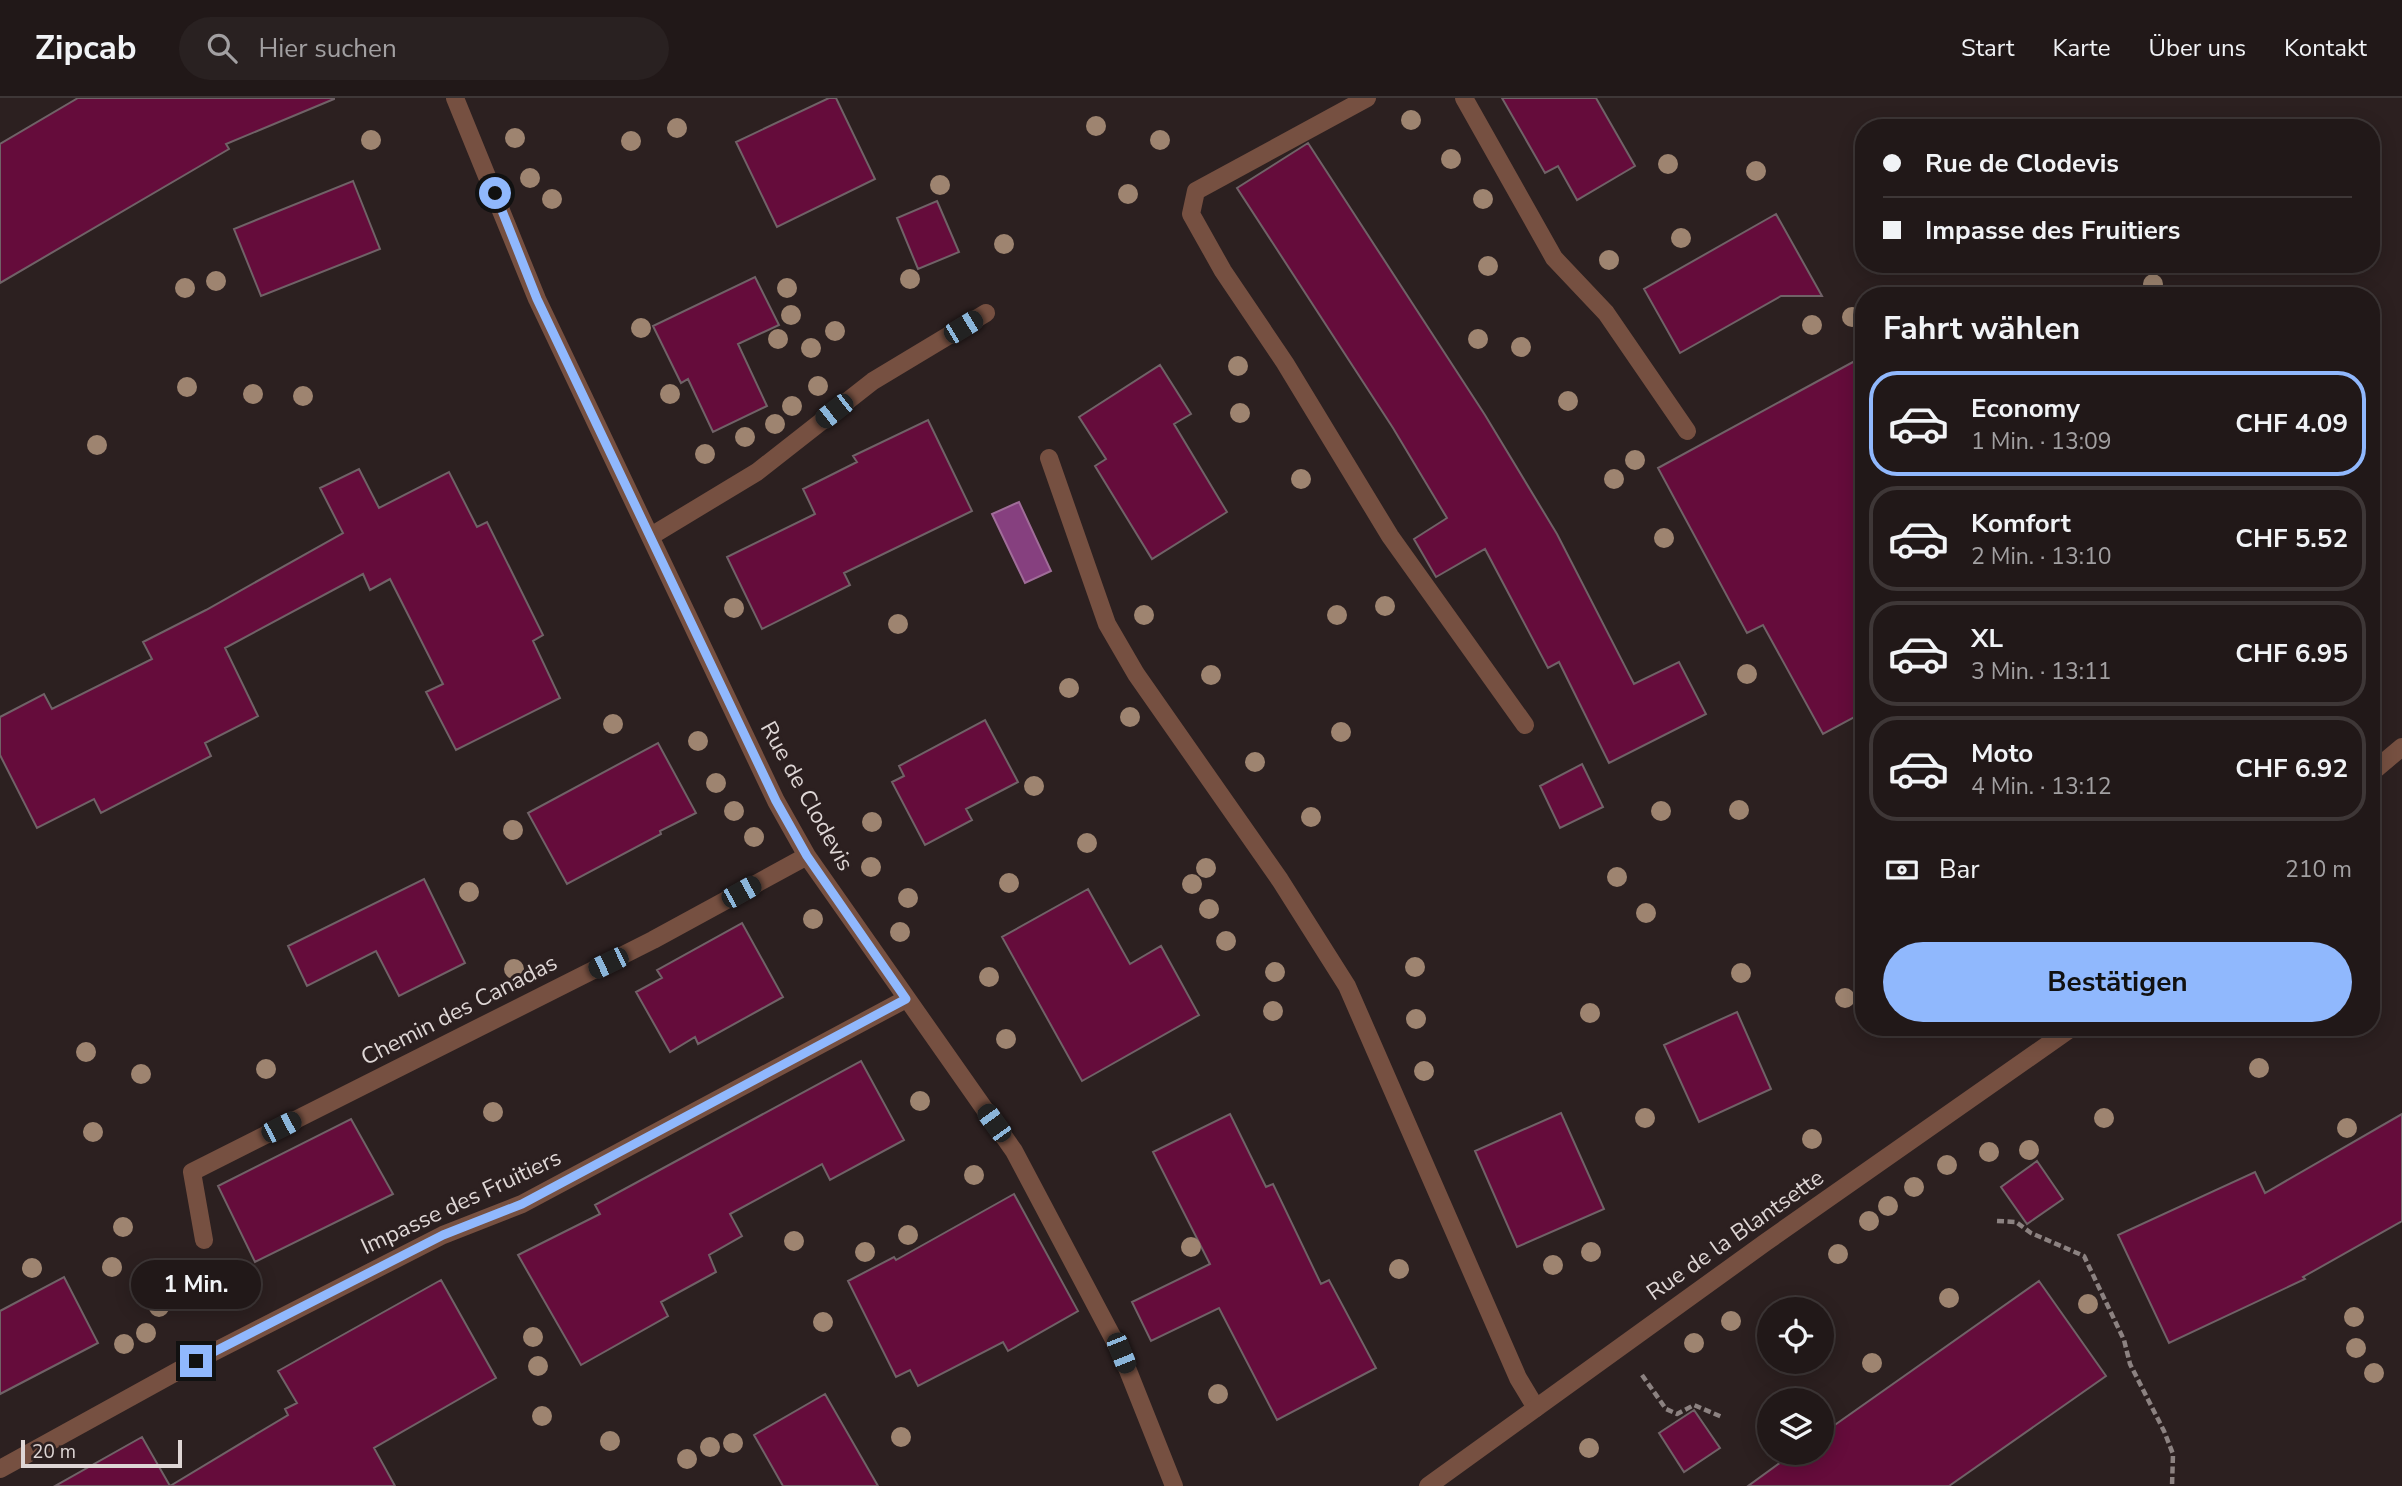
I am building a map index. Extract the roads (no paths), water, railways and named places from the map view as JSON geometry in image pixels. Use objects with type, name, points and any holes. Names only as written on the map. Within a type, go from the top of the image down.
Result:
[{"type":"street","name":"Rue de Clodevis","points":[[455,98],[537,299],[776,801],[807,856],[1014,1151],[1121,1353],[1174,1486]]},
{"type":"street","points":[[1367,98],[1196,191],[1191,214],[1223,271],[1285,363],[1390,536],[1525,725]]},
{"type":"street","points":[[1464,98],[1554,258],[1606,313],[1687,432]]},
{"type":"street","points":[[651,536],[757,472],[873,381],[986,313]]},
{"type":"street","points":[[1049,458],[1107,624],[1136,674],[1280,880],[1347,986],[1518,1378],[1536,1408]]},
{"type":"street","points":[[2380,765],[2402,747]]},
{"type":"street","name":"Chemin des Canadas","points":[[204,1240],[192,1172],[653,940],[807,856]]},
{"type":"street","name":"Impasse des Fruitiers","points":[[0,1469],[196,1361],[443,1235],[522,1204],[906,999]]},
{"type":"street","name":"Rue de la Blantsette","points":[[1428,1486],[1766,1242],[2060,1036]]}]
